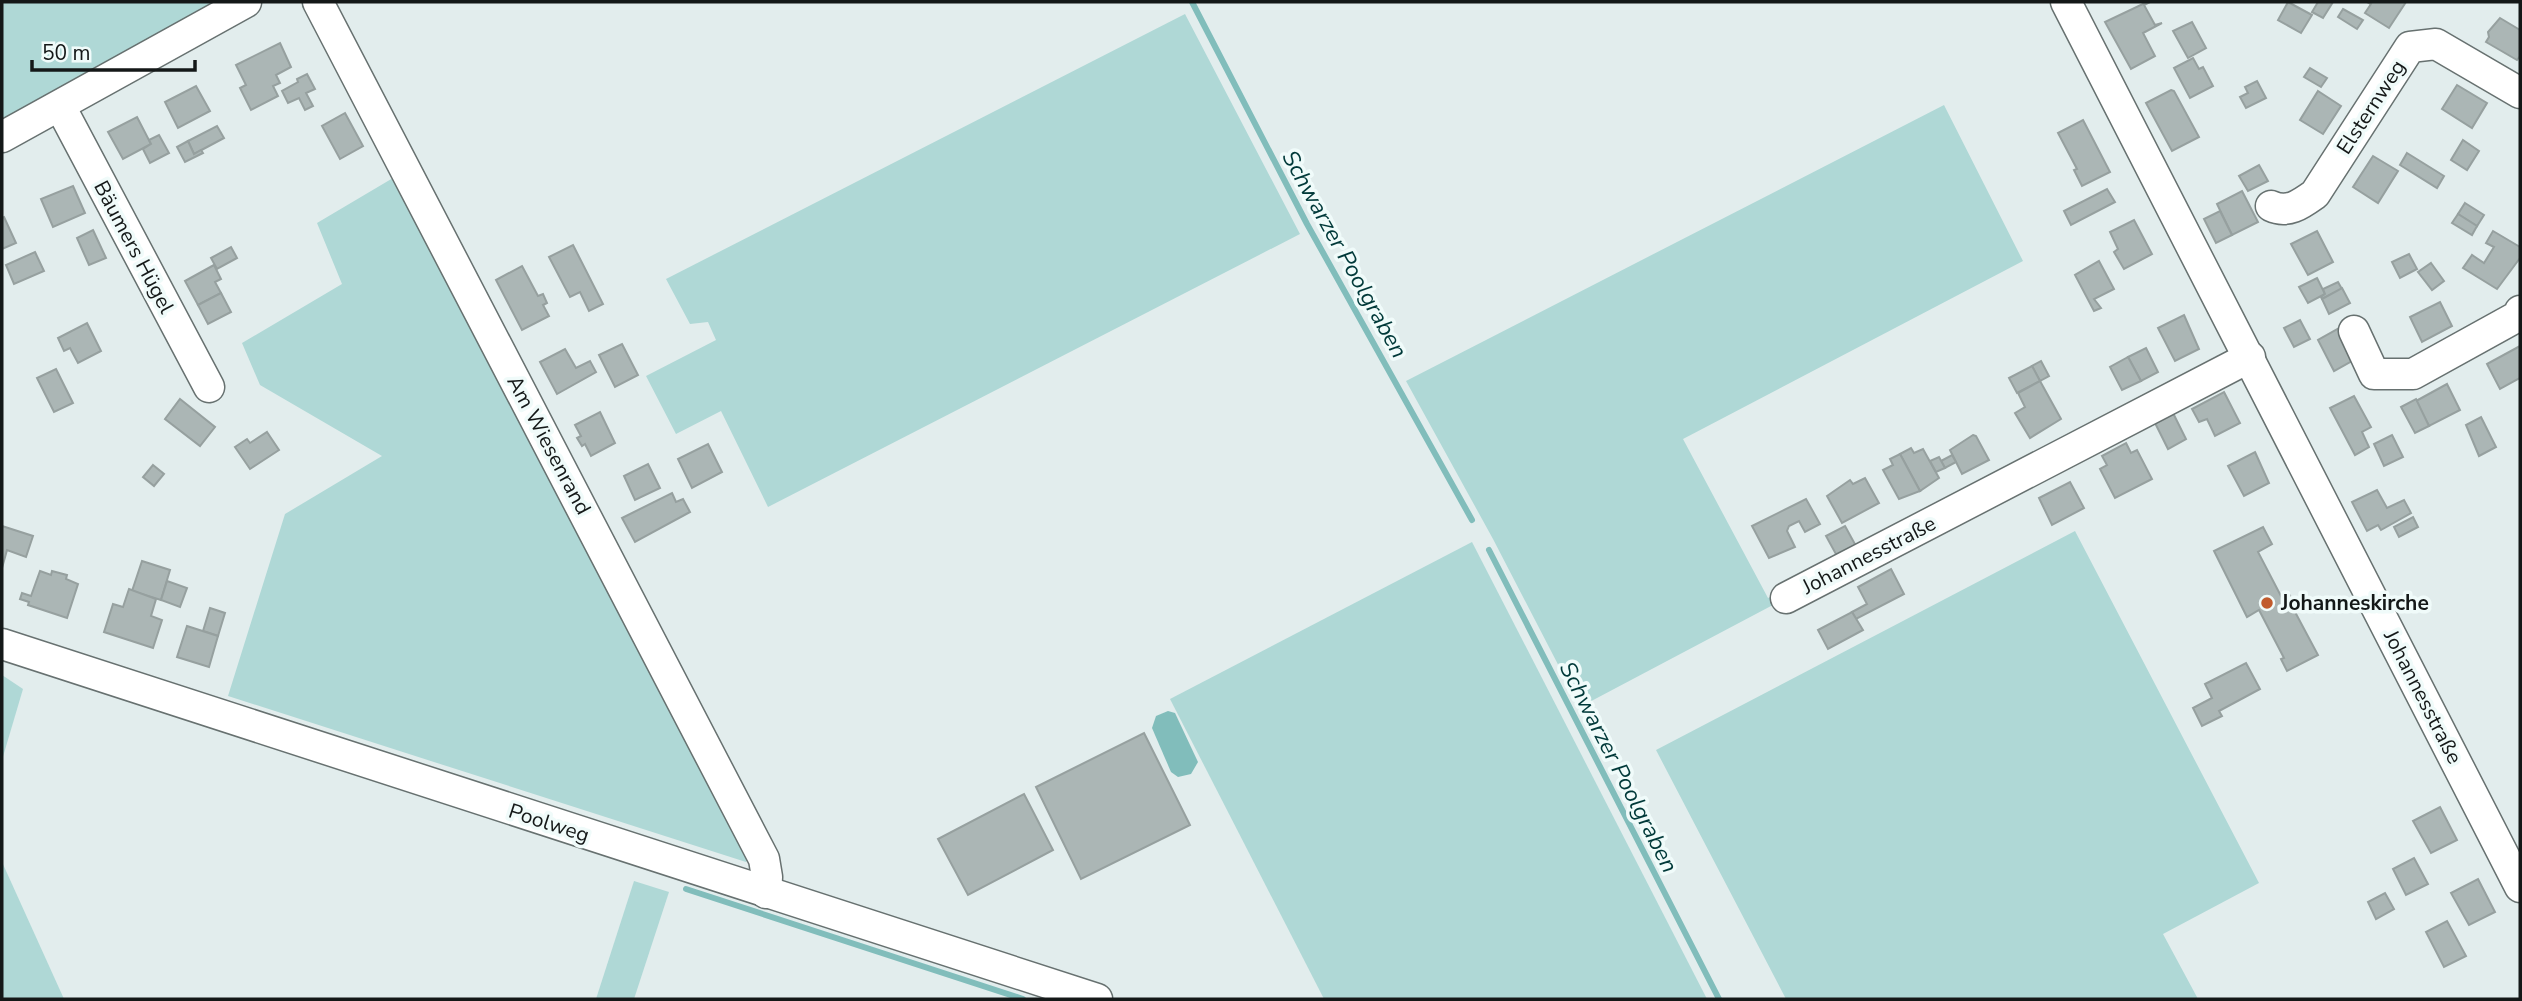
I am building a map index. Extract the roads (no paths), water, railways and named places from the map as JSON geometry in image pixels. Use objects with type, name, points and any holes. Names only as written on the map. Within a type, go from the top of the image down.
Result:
[{"type":"street","points":[[2,137],[246,2]]},
{"type":"street","name":"Am Wiesenrand","points":[[318,2],[764,859],[766,893]]},
{"type":"street","name":"Johannesstraße","points":[[2066,2],[2520,887]]},
{"type":"street","name":"Elsternweg","points":[[2271,206],[2288,209],[2299,206],[2315,194],[2410,47],[2436,44],[2520,93]]},
{"type":"street","name":"Bäumers Hügel","points":[[60,106],[209,387]]},
{"type":"street","points":[[2354,331],[2374,374],[2413,374],[2518,316],[2520,311]]},
{"type":"street","name":"Johannesstraße","points":[[1786,598],[2250,357]]},
{"type":"street","name":"Poolweg","points":[[2,644],[1097,999]]},
{"type":"waterway","name":"Schwarzer Poolgraben","points":[[1192,2],[1307,224],[1472,520]]},
{"type":"waterway","name":"Schwarzer Poolgraben","points":[[1489,550],[1719,999]]},
{"type":"waterway","points":[[686,889],[1023,999]]},
{"type":"place","name":"Johanneskirche","points":[[2267,603]]}]
